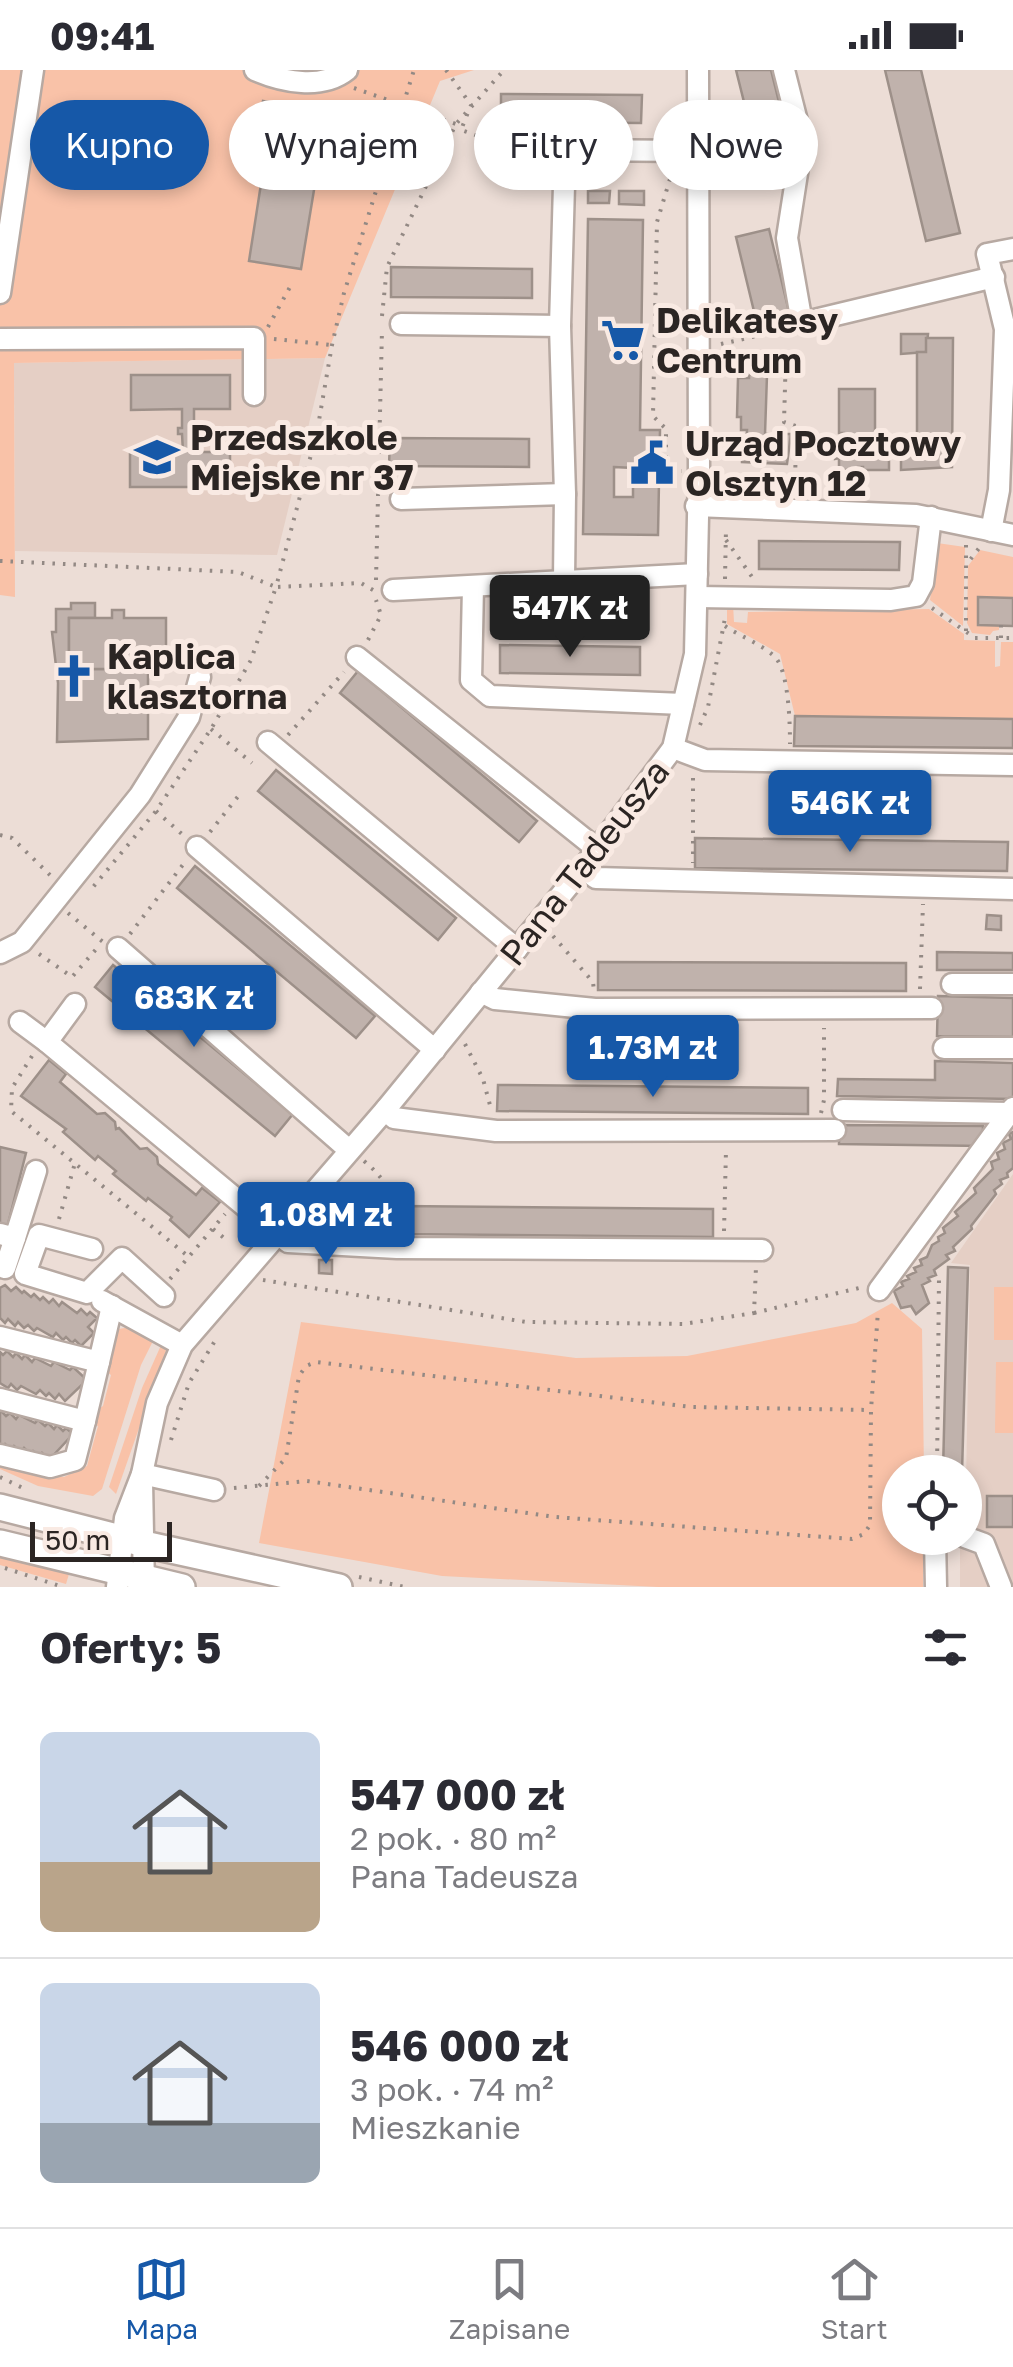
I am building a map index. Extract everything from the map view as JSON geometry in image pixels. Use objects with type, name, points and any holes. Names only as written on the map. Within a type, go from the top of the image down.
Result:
[{"type":"main road","points":[[0,1507],[134,1542],[338,1587]]},
{"type":"main road","points":[[0,1542],[131,1581],[182,1587]]},
{"type":"street","points":[[0,293],[33,70]]},
{"type":"street","points":[[256,70],[280,81],[342,74]]},
{"type":"street","name":"Pana Tadeusza","points":[[694,100],[698,70]]},
{"type":"street","points":[[784,70],[802,141],[787,238],[802,323],[994,278]]},
{"type":"street","points":[[564,190],[560,326],[564,580]]},
{"type":"street","name":"Pana Tadeusza","points":[[131,1581],[134,1542],[128,1508],[150,1477],[157,1403],[182,1345],[283,1238],[355,1154],[386,1110],[583,868],[673,748],[695,654],[697,596],[696,506],[700,471],[689,190]]},
{"type":"street","points":[[986,539],[1000,490],[1004,329],[987,254],[1013,249]]},
{"type":"street","points":[[401,324],[560,326]]},
{"type":"street","points":[[0,340],[254,338],[254,395]]},
{"type":"street","points":[[400,498],[565,494]]},
{"type":"street","points":[[696,506],[931,517],[986,539],[1013,536]]},
{"type":"street","points":[[697,596],[890,600],[916,596],[923,583],[931,517]]},
{"type":"street","points":[[393,590],[696,574]]},
{"type":"street","points":[[474,587],[470,680],[490,696],[683,704]]},
{"type":"street","points":[[357,656],[597,849]]},
{"type":"street","points":[[0,953],[22,942],[140,795],[189,717],[200,678]]},
{"type":"street","points":[[268,742],[516,949]]},
{"type":"street","points":[[673,748],[706,760],[1013,765]]},
{"type":"street","points":[[197,848],[435,1050]]},
{"type":"street","points":[[583,868],[596,878],[692,883],[1013,889]]},
{"type":"street","points":[[118,948],[355,1154]]},
{"type":"street","points":[[952,984],[1013,984]]},
{"type":"street","points":[[481,992],[495,999],[595,1009],[824,1008],[926,1000]]},
{"type":"street","points":[[42,1045],[75,1004]]},
{"type":"street","points":[[20,1022],[42,1045],[283,1238],[397,1248],[760,1250]]},
{"type":"street","points":[[944,1048],[1013,1048]]},
{"type":"street","points":[[386,1110],[394,1118],[496,1131],[726,1130],[1011,1111]]},
{"type":"street","points":[[879,1290],[1011,1111]]},
{"type":"street","points":[[10,1270],[7,1236],[36,1171]]},
{"type":"street","points":[[10,1270],[38,1235],[92,1249]]},
{"type":"street","points":[[87,1292],[122,1258],[161,1294]]},
{"type":"street","points":[[10,1270],[87,1292],[182,1345]]},
{"type":"street","points":[[0,1455],[50,1467],[75,1460],[112,1306]]},
{"type":"street","points":[[0,1336],[99,1362]]},
{"type":"street","points":[[0,1399],[86,1421]]},
{"type":"street","points":[[150,1477],[214,1490]]},
{"type":"street","points":[[982,1543],[1001,1587]]},
{"type":"street","points":[[936,1587],[939,1555]]},
{"type":"path","points":[[403,100],[414,70]]},
{"type":"path","points":[[446,70],[471,105],[461,130],[474,134]]},
{"type":"path","points":[[342,74],[394,100]]},
{"type":"path","points":[[22,942],[72,978],[102,942],[68,912],[100,881],[156,812],[212,729],[251,660],[276,587],[317,432],[332,345],[377,190]]},
{"type":"path","points":[[670,190],[656,222],[654,416],[666,429],[666,471],[700,471]]},
{"type":"path","points":[[254,338],[270,325],[290,287]]},
{"type":"path","points":[[721,344],[802,323]]},
{"type":"path","points":[[254,338],[332,345]]},
{"type":"path","points":[[720,365],[786,352],[784,422],[796,426],[795,493]]},
{"type":"path","points":[[317,432],[379,436]]},
{"type":"path","points":[[966,565],[986,539]]},
{"type":"path","points":[[726,540],[761,589]]},
{"type":"path","points":[[966,544],[966,631]]},
{"type":"path","points":[[0,562],[238,572],[276,587],[361,583],[376,592],[393,590]]},
{"type":"path","points":[[916,596],[974,638],[1013,638]]},
{"type":"path","points":[[1001,625],[1001,638]]},
{"type":"path","points":[[725,626],[779,662],[790,716],[790,754]]},
{"type":"path","points":[[212,729],[252,763]]},
{"type":"path","points":[[692,883],[694,793]]},
{"type":"path","points":[[118,948],[240,794]]},
{"type":"path","points":[[156,812],[197,848]]},
{"type":"path","points":[[923,888],[926,1000]]},
{"type":"path","points":[[550,932],[593,982],[595,1009]]},
{"type":"path","points":[[824,1008],[824,1100],[832,1121]]},
{"type":"path","points":[[461,1035],[483,1079],[496,1131]]},
{"type":"path","points":[[42,1045],[12,1088],[11,1111],[189,1257]]},
{"type":"path","points":[[724,1236],[726,1130]]},
{"type":"path","points":[[355,1154],[385,1180],[394,1203],[395,1231]]},
{"type":"path","points":[[53,1238],[74,1163]]},
{"type":"path","points":[[161,1294],[231,1206]]},
{"type":"path","points":[[213,1229],[229,1242]]},
{"type":"path","points":[[214,1490],[307,1481],[555,1517],[852,1539],[864,1534],[870,1525],[871,1410],[879,1290],[875,1284],[684,1324],[526,1322],[259,1278],[283,1238]]},
{"type":"path","points":[[754,1312],[760,1250]]},
{"type":"path","points":[[936,1455],[940,1278]]},
{"type":"path","points":[[150,1477],[189,1383],[224,1325]]},
{"type":"path","points":[[259,1486],[286,1458],[299,1376],[306,1366],[316,1362],[691,1407],[871,1410]]},
{"type":"path","points":[[0,1567],[63,1587]]},
{"type":"shaded area","points":[[0,70],[474,70],[440,81],[432,100],[229,100],[229,190],[395,190],[325,358],[14,363],[15,597],[0,595]]},
{"type":"shaded area","name":"Przedszkole Miejske nr 37","points":[[325,358],[277,555],[15,551],[14,363]]},
{"type":"shaded area","points":[[937,543],[965,547],[963,626],[930,600]]},
{"type":"shaded area","points":[[980,550],[1013,557],[1013,598],[979,597],[999,625],[999,630],[990,635],[972,633],[967,623],[968,566]]},
{"type":"shaded area","points":[[727,603],[733,604],[734,622],[747,623],[748,612],[929,609],[964,634],[964,640],[995,641],[995,667],[1000,666],[1001,642],[1013,642],[1013,719],[795,716],[780,654],[727,624]]},
{"type":"shaded area","points":[[1013,1174],[1013,1587],[960,1587],[960,1555],[982,1555],[982,1455],[967,1455],[970,1265],[951,1263]]},
{"type":"shaded area","points":[[994,1287],[1013,1287],[1013,1340],[994,1340]]},
{"type":"shaded area","points":[[892,1303],[922,1329],[924,1455],[882,1455],[882,1555],[923,1555],[923,1587],[658,1587],[442,1576],[259,1543],[301,1322],[576,1358],[687,1356],[856,1323]]},
{"type":"shaded area","points":[[130,1327],[154,1339],[141,1365],[102,1489],[93,1496],[38,1486],[0,1469],[0,1464],[64,1477],[87,1466],[98,1426],[90,1423],[93,1412],[103,1406],[115,1334]]},
{"type":"shaded area","points":[[162,1343],[166,1351],[116,1494],[109,1487],[142,1388]]},
{"type":"shaded area","points":[[996,1362],[1013,1362],[1013,1433],[995,1433]]},
{"type":"shaded area","points":[[0,1556],[69,1574],[66,1584],[0,1565]]},
{"type":"building","points":[[736,70],[771,70],[778,100],[744,100]]},
{"type":"building","points":[[885,70],[921,70],[960,233],[926,241]]},
{"type":"building","points":[[501,94],[642,95],[641,123],[633,123],[633,100],[501,100]]},
{"type":"building","points":[[260,190],[314,190],[301,269],[249,261]]},
{"type":"building","points":[[588,191],[610,191],[609,203],[588,203]]},
{"type":"building","points":[[619,191],[644,191],[644,205],[619,204]]},
{"type":"building","points":[[588,219],[643,220],[640,430],[660,430],[658,535],[583,534]],"holes":[[[614,467],[633,468],[633,497],[614,497]]]},
{"type":"building","points":[[769,229],[792,324],[759,332],[736,237]]},
{"type":"building","points":[[391,267],[532,269],[532,298],[391,297]]},
{"type":"building","points":[[901,334],[928,334],[926,352],[901,354]]},
{"type":"building","points":[[926,338],[953,338],[952,467],[901,470],[901,450],[917,450],[917,352],[926,352]]},
{"type":"building","points":[[749,374],[767,375],[765,434],[791,434],[787,464],[742,462],[747,430],[741,430],[741,417],[737,417],[738,378],[749,378]]},
{"type":"building","name":"Przedszkole Miejske nr 37","points":[[131,375],[230,375],[230,409],[194,409],[194,428],[199,428],[199,434],[194,434],[194,452],[230,452],[230,487],[130,487],[130,453],[183,452],[182,434],[178,434],[178,428],[182,428],[182,409],[131,410]]},
{"type":"building","points":[[839,389],[875,389],[875,445],[889,445],[889,470],[839,470],[835,439],[844,439],[844,433],[839,433]]},
{"type":"building","points":[[390,438],[529,439],[529,467],[389,466]]},
{"type":"building","points":[[759,541],[900,542],[899,570],[759,569]]},
{"type":"building","points":[[978,597],[1013,598],[1013,626],[978,625]]},
{"type":"building","points":[[71,603],[95,603],[95,618],[69,618],[69,669],[148,669],[148,739],[57,742],[58,683],[52,632],[56,632],[56,609],[71,609]]},
{"type":"building","points":[[112,610],[124,610],[124,618],[166,618],[166,669],[69,669],[69,618],[112,618]]},
{"type":"building","points":[[500,645],[640,647],[640,675],[500,673]]},
{"type":"building","points":[[358,671],[537,821],[519,842],[340,693]]},
{"type":"building","points":[[795,716],[1013,719],[1013,748],[794,746]]},
{"type":"building","points":[[276,770],[456,918],[438,940],[258,791]]},
{"type":"building","points":[[695,838],[1008,842],[1007,871],[695,868]]},
{"type":"building","points":[[195,866],[375,1016],[356,1038],[177,888]]},
{"type":"building","points":[[987,915],[1001,916],[1001,930],[986,929]]},
{"type":"building","points":[[937,952],[1013,953],[1013,970],[937,970]]},
{"type":"building","points":[[598,962],[906,963],[906,991],[598,990]]},
{"type":"building","points":[[113,965],[293,1114],[275,1136],[95,987]]},
{"type":"building","points":[[938,996],[1013,998],[1013,1037],[937,1036]]},
{"type":"building","points":[[49,1060],[66,1074],[60,1082],[97,1114],[105,1113],[115,1122],[116,1129],[140,1149],[147,1148],[157,1157],[158,1164],[196,1195],[202,1188],[220,1202],[189,1237],[170,1220],[172,1217],[148,1198],[146,1201],[98,1156],[95,1160],[63,1132],[66,1129],[21,1096]]},
{"type":"building","points":[[935,1061],[1013,1063],[1013,1099],[837,1096],[838,1079],[935,1080]]},
{"type":"building","points":[[498,1085],[808,1088],[808,1114],[497,1111]]},
{"type":"building","points":[[839,1125],[983,1126],[983,1146],[839,1144]]},
{"type":"building","points":[[1013,1132],[1013,1168],[1008,1177],[1000,1180],[1002,1184],[994,1190],[996,1194],[972,1229],[953,1247],[955,1251],[946,1255],[949,1259],[922,1285],[929,1303],[916,1314],[911,1306],[901,1308],[894,1291],[916,1272],[914,1268],[922,1265],[920,1260],[927,1257],[938,1237],[945,1233],[943,1228],[958,1216],[955,1212],[976,1193],[974,1188],[993,1169],[991,1162],[999,1159],[997,1153],[1005,1149],[1003,1143],[1011,1139],[1009,1134]]},
{"type":"building","points":[[0,1147],[26,1153],[7,1228],[0,1226]]},
{"type":"building","points":[[399,1206],[713,1209],[713,1237],[399,1234]]},
{"type":"building","points":[[319,1260],[332,1260],[332,1274],[319,1273]]},
{"type":"building","points":[[948,1267],[968,1268],[962,1455],[943,1455]]},
{"type":"building","points":[[5,1285],[11,1291],[16,1287],[31,1297],[43,1297],[49,1303],[53,1299],[59,1306],[62,1302],[77,1313],[81,1309],[87,1315],[90,1312],[97,1318],[88,1327],[94,1333],[81,1346],[56,1333],[53,1337],[28,1325],[24,1328],[18,1322],[15,1326],[8,1319],[5,1323],[0,1318],[0,1288]]},
{"type":"building","points":[[7,1351],[22,1359],[25,1355],[32,1362],[35,1358],[51,1366],[54,1362],[70,1370],[73,1367],[87,1380],[65,1401],[59,1394],[55,1399],[40,1390],[36,1394],[21,1386],[17,1390],[11,1384],[8,1388],[0,1383],[0,1352],[3,1355]]},
{"type":"building","points":[[0,1410],[6,1416],[10,1413],[16,1419],[19,1415],[35,1423],[38,1420],[54,1429],[57,1425],[73,1434],[49,1460],[42,1453],[39,1457],[24,1448],[21,1452],[14,1446],[11,1450],[5,1444],[0,1449]]},
{"type":"building","points":[[987,1496],[1013,1496],[1013,1527],[987,1527]]},
{"type":"place","name":"Delikatesy Centrum","points":[[623,340]]},
{"type":"place","name":"Przedszkole Miejske nr 37","points":[[157,457]]},
{"type":"place","name":"Urząd Pocztowy Olsztyn 12","points":[[652,463]]},
{"type":"place","name":"Kaplica klasztorna","points":[[74,676]]}]
